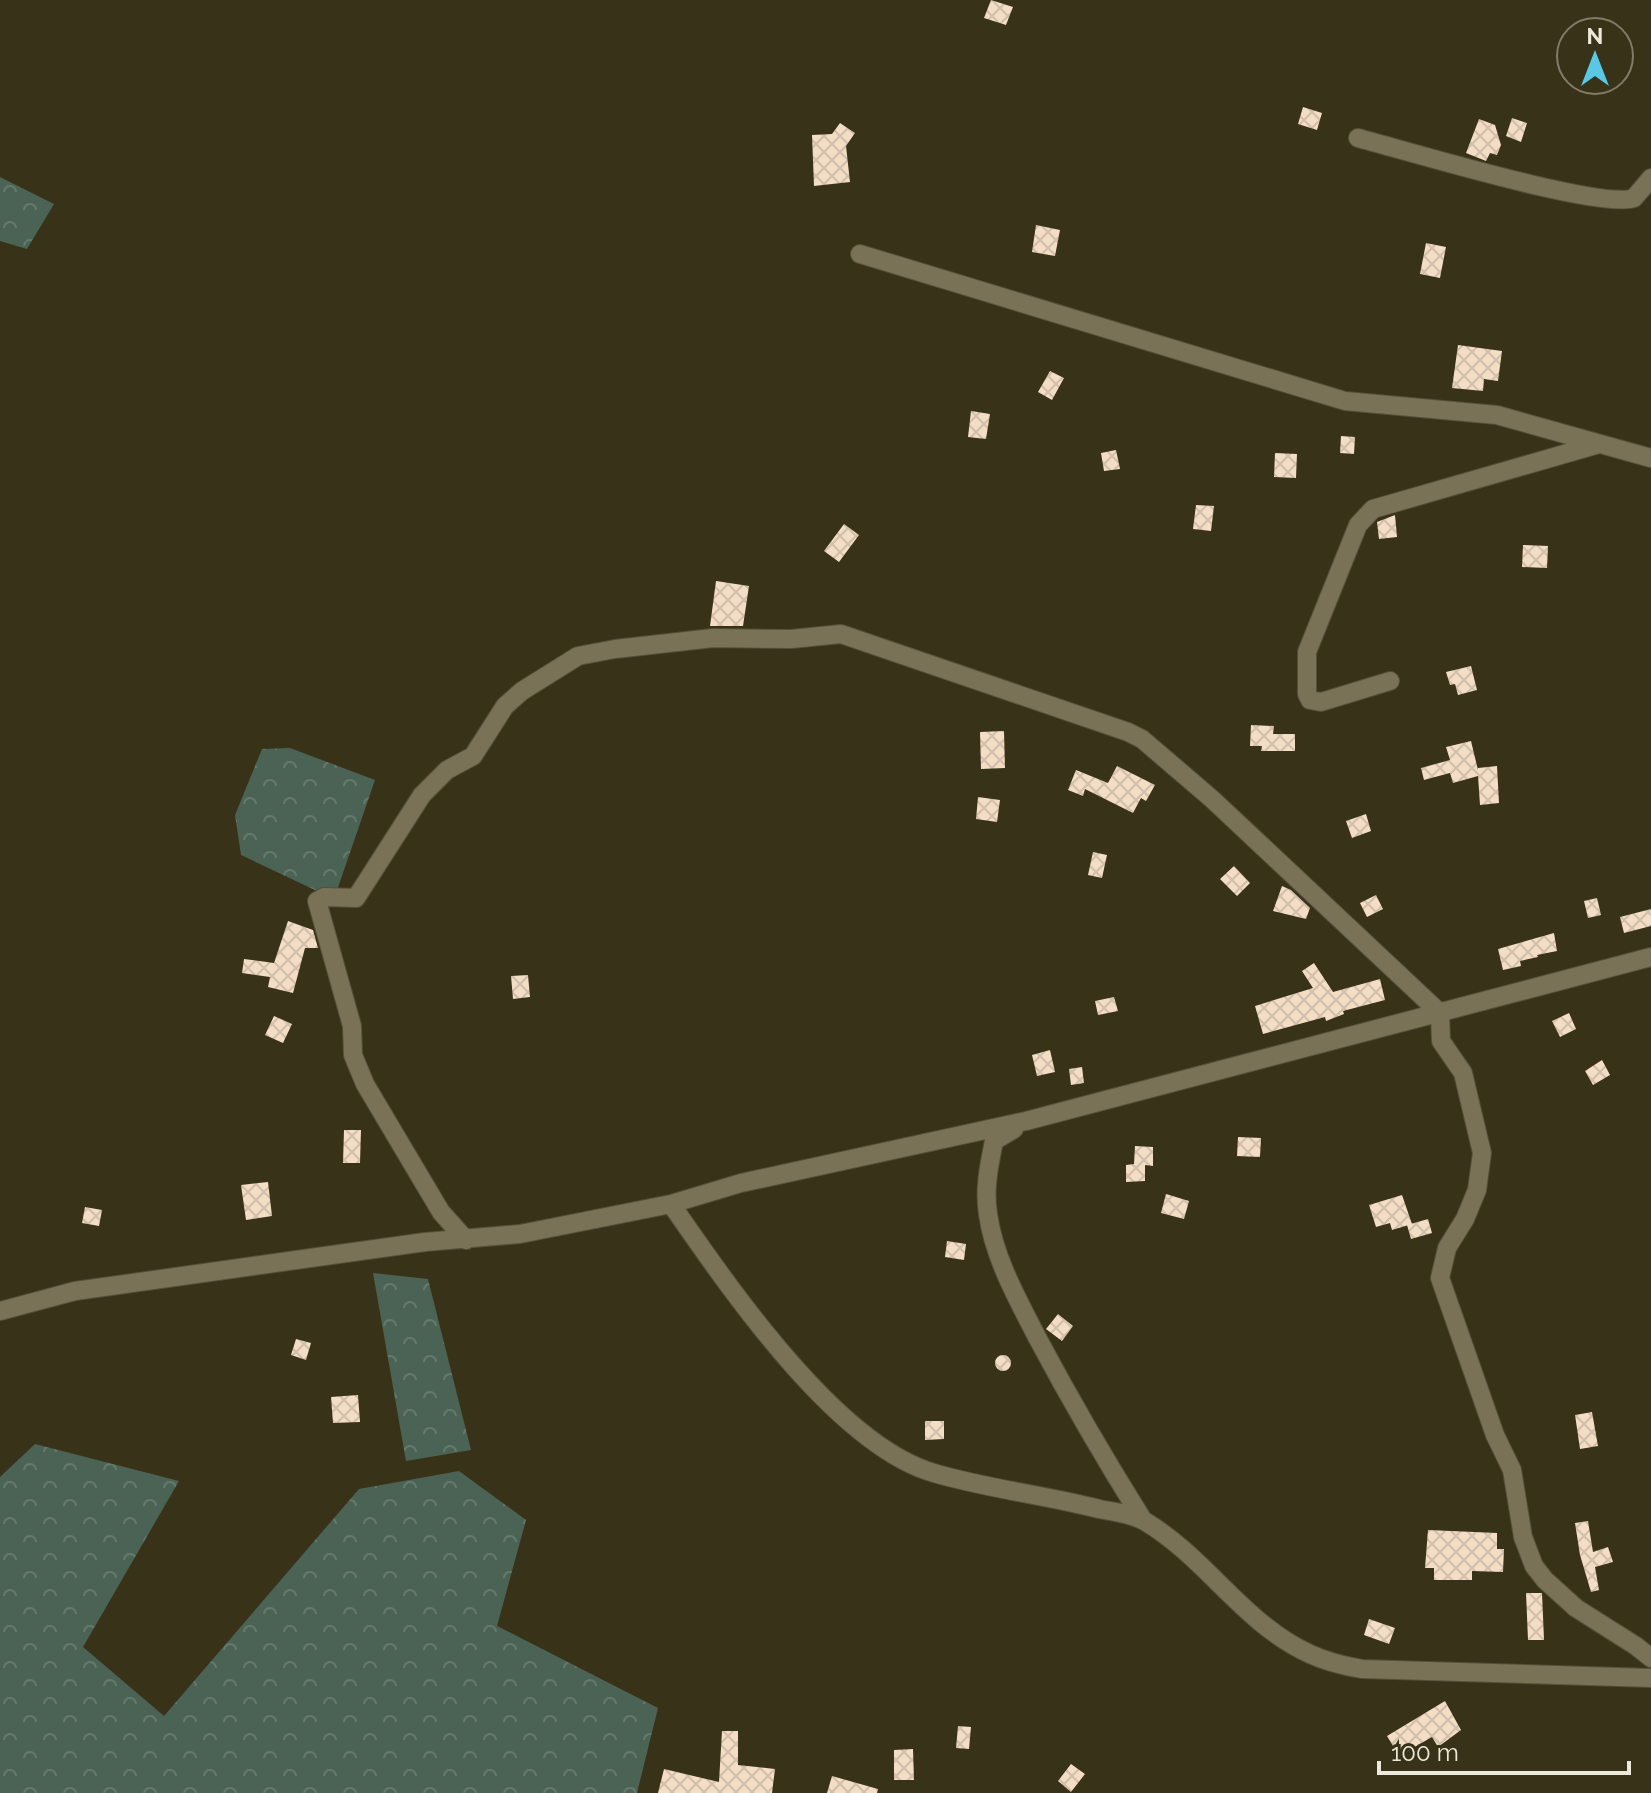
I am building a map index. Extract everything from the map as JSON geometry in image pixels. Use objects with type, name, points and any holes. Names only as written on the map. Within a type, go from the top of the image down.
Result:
[{"type":"street","points":[[1358,138],[1566,192],[1615,200],[1634,198],[1651,178]]},
{"type":"street","points":[[860,254],[1345,401],[1497,415],[1651,458]]},
{"type":"street","points":[[1390,681],[1321,702],[1310,700],[1307,694],[1307,652],[1364,516],[1373,509],[1601,444]]},
{"type":"street","points":[[466,1240],[441,1212],[365,1084],[353,1055],[352,1026],[317,901],[324,897],[356,898],[422,795],[447,770],[473,756],[505,706],[522,691],[578,656],[713,638],[791,639],[841,634],[1128,732],[1142,739],[1212,799],[1440,1013],[1441,1041],[1463,1073],[1482,1153],[1477,1190],[1465,1219],[1447,1248],[1440,1278],[1495,1435],[1512,1470],[1523,1537],[1534,1566],[1545,1580],[1576,1608],[1651,1658]]},
{"type":"street","points":[[0,1311],[75,1291],[425,1242],[534,1231],[671,1204],[741,1183],[1026,1121],[1651,957]]},
{"type":"street","points":[[1026,1121],[994,1141],[986,1190],[996,1248],[1020,1304],[1051,1363],[1143,1520]]},
{"type":"street","points":[[671,1204],[731,1289],[791,1363],[849,1422],[891,1453],[931,1473],[1143,1520],[1189,1554],[1264,1624],[1309,1654],[1331,1663],[1362,1669],[1651,1678]]},
{"type":"green space","points":[[0,177],[54,204],[27,249],[0,241]]},
{"type":"green space","points":[[290,748],[375,780],[334,899],[241,855],[235,815],[262,749]]},
{"type":"green space","points":[[373,1273],[428,1279],[471,1450],[406,1461]]},
{"type":"green space","points":[[35,1444],[179,1481],[83,1647],[164,1716],[359,1489],[459,1471],[526,1520],[497,1626],[658,1708],[637,1793],[0,1793],[0,1477]]},
{"type":"building","points":[[991,0],[1013,7],[1006,25],[984,18]]},
{"type":"building","points":[[1303,107],[1322,113],[1317,130],[1298,124]]},
{"type":"building","points":[[1512,118],[1527,123],[1521,142],[1506,136]]},
{"type":"building","points":[[1479,119],[1495,125],[1501,145],[1497,155],[1490,153],[1486,161],[1466,153]]},
{"type":"building","points":[[840,123],[855,133],[846,146],[850,182],[814,186],[812,135],[832,134]]},
{"type":"building","points":[[1036,225],[1060,230],[1055,256],[1032,252]]},
{"type":"building","points":[[1426,243],[1446,247],[1440,278],[1420,274]]},
{"type":"building","points":[[1458,345],[1502,351],[1498,381],[1484,379],[1483,391],[1452,388]]},
{"type":"building","points":[[1050,371],[1064,378],[1052,400],[1038,392]]},
{"type":"building","points":[[971,411],[990,414],[986,439],[968,437]]},
{"type":"building","points":[[1341,436],[1355,437],[1354,454],[1340,453]]},
{"type":"building","points":[[1116,450],[1120,469],[1104,471],[1101,453]]},
{"type":"building","points":[[1275,453],[1297,454],[1296,478],[1274,477]]},
{"type":"building","points":[[1196,505],[1214,506],[1211,531],[1193,529]]},
{"type":"building","points":[[1395,515],[1397,537],[1379,539],[1377,522]]},
{"type":"building","points":[[844,524],[859,535],[839,562],[824,551]]},
{"type":"building","points":[[1523,545],[1548,546],[1547,568],[1522,567]]},
{"type":"building","points":[[716,581],[749,586],[743,626],[710,626]]},
{"type":"building","points":[[1471,666],[1477,690],[1458,695],[1455,684],[1450,685],[1446,672]]},
{"type":"building","points":[[1251,725],[1274,726],[1273,734],[1295,734],[1295,751],[1261,751],[1262,746],[1250,746]]},
{"type":"building","points":[[1004,731],[1005,768],[981,769],[980,732]]},
{"type":"building","points":[[1471,741],[1478,770],[1497,766],[1499,803],[1480,805],[1478,776],[1453,783],[1450,773],[1424,780],[1421,768],[1450,760],[1446,747]]},
{"type":"building","points":[[1117,766],[1155,785],[1146,801],[1141,798],[1133,813],[1085,789],[1083,796],[1068,790],[1076,770],[1108,783]]},
{"type":"building","points":[[978,797],[1000,800],[997,822],[976,819]]},
{"type":"building","points":[[1366,814],[1371,831],[1352,838],[1346,821]]},
{"type":"building","points":[[1093,852],[1107,855],[1102,878],[1088,875]]},
{"type":"building","points":[[1234,866],[1250,883],[1237,896],[1220,879]]},
{"type":"building","points":[[1282,886],[1291,890],[1310,908],[1306,919],[1273,911]]},
{"type":"building","points":[[1376,895],[1383,909],[1367,917],[1360,903]]},
{"type":"building","points":[[1597,898],[1601,915],[1588,918],[1584,901]]},
{"type":"building","points":[[1651,909],[1651,926],[1624,933],[1620,917]]},
{"type":"building","points":[[288,921],[313,930],[318,948],[305,948],[293,993],[268,987],[270,977],[242,973],[244,959],[274,963]]},
{"type":"building","points":[[1554,933],[1557,951],[1537,955],[1520,961],[1521,966],[1503,970],[1498,949]]},
{"type":"building","points":[[1314,963],[1333,992],[1380,979],[1385,1000],[1343,1011],[1344,1014],[1326,1021],[1325,1017],[1263,1034],[1255,1006],[1313,988],[1302,971]]},
{"type":"building","points":[[528,975],[530,997],[513,999],[511,976]]},
{"type":"building","points":[[1114,997],[1118,1011],[1098,1015],[1095,1001]]},
{"type":"building","points":[[1569,1013],[1576,1029],[1560,1037],[1552,1021]]},
{"type":"building","points":[[274,1016],[292,1024],[283,1043],[265,1035]]},
{"type":"building","points":[[1050,1050],[1055,1072],[1037,1076],[1032,1055]]},
{"type":"building","points":[[1602,1060],[1610,1075],[1593,1085],[1585,1071]]},
{"type":"building","points":[[1082,1067],[1084,1083],[1071,1085],[1069,1069]]},
{"type":"building","points":[[344,1130],[361,1130],[360,1163],[343,1163]]},
{"type":"building","points":[[1238,1137],[1261,1138],[1260,1157],[1237,1156]]},
{"type":"building","points":[[1135,1146],[1153,1147],[1153,1166],[1145,1165],[1145,1181],[1126,1182],[1126,1165],[1134,1164]]},
{"type":"building","points":[[268,1182],[272,1216],[246,1220],[241,1185]]},
{"type":"building","points":[[1166,1194],[1189,1201],[1184,1219],[1161,1213]]},
{"type":"building","points":[[1402,1195],[1412,1224],[1392,1230],[1390,1223],[1376,1227],[1369,1205]]},
{"type":"building","points":[[85,1207],[102,1210],[99,1226],[82,1223]]},
{"type":"building","points":[[1428,1219],[1432,1233],[1411,1239],[1407,1225]]},
{"type":"building","points":[[947,1241],[966,1244],[964,1260],[945,1257]]},
{"type":"building","points":[[1058,1314],[1073,1326],[1062,1341],[1046,1329]]},
{"type":"building","points":[[296,1339],[311,1343],[306,1360],[291,1355]]},
{"type":"building","points":[[1003,1355],[1011,1363],[1003,1371],[995,1363]]},
{"type":"building","points":[[358,1395],[360,1422],[333,1423],[331,1397]]},
{"type":"building","points":[[1592,1412],[1598,1446],[1580,1449],[1575,1415]]},
{"type":"building","points":[[925,1421],[944,1421],[944,1439],[925,1440]]},
{"type":"building","points":[[1588,1521],[1593,1552],[1608,1547],[1613,1562],[1595,1567],[1599,1590],[1591,1592],[1575,1523]]},
{"type":"building","points":[[1428,1530],[1497,1533],[1497,1549],[1504,1549],[1503,1572],[1472,1571],[1472,1580],[1434,1580],[1434,1568],[1425,1568]]},
{"type":"building","points":[[1526,1593],[1542,1593],[1544,1640],[1528,1640]]},
{"type":"building","points":[[1369,1619],[1395,1628],[1389,1644],[1364,1635]]},
{"type":"building","points":[[1445,1701],[1461,1730],[1438,1747],[1432,1737],[1399,1756],[1387,1736]]},
{"type":"building","points":[[958,1726],[971,1727],[969,1749],[956,1748]]},
{"type":"building","points":[[722,1731],[738,1731],[738,1765],[775,1769],[772,1793],[658,1793],[664,1769],[719,1782]]},
{"type":"building","points":[[913,1749],[914,1780],[894,1780],[894,1750]]},
{"type":"building","points":[[1071,1764],[1085,1774],[1071,1792],[1058,1781]]},
{"type":"building","points":[[832,1776],[878,1789],[877,1793],[827,1793]]}]
